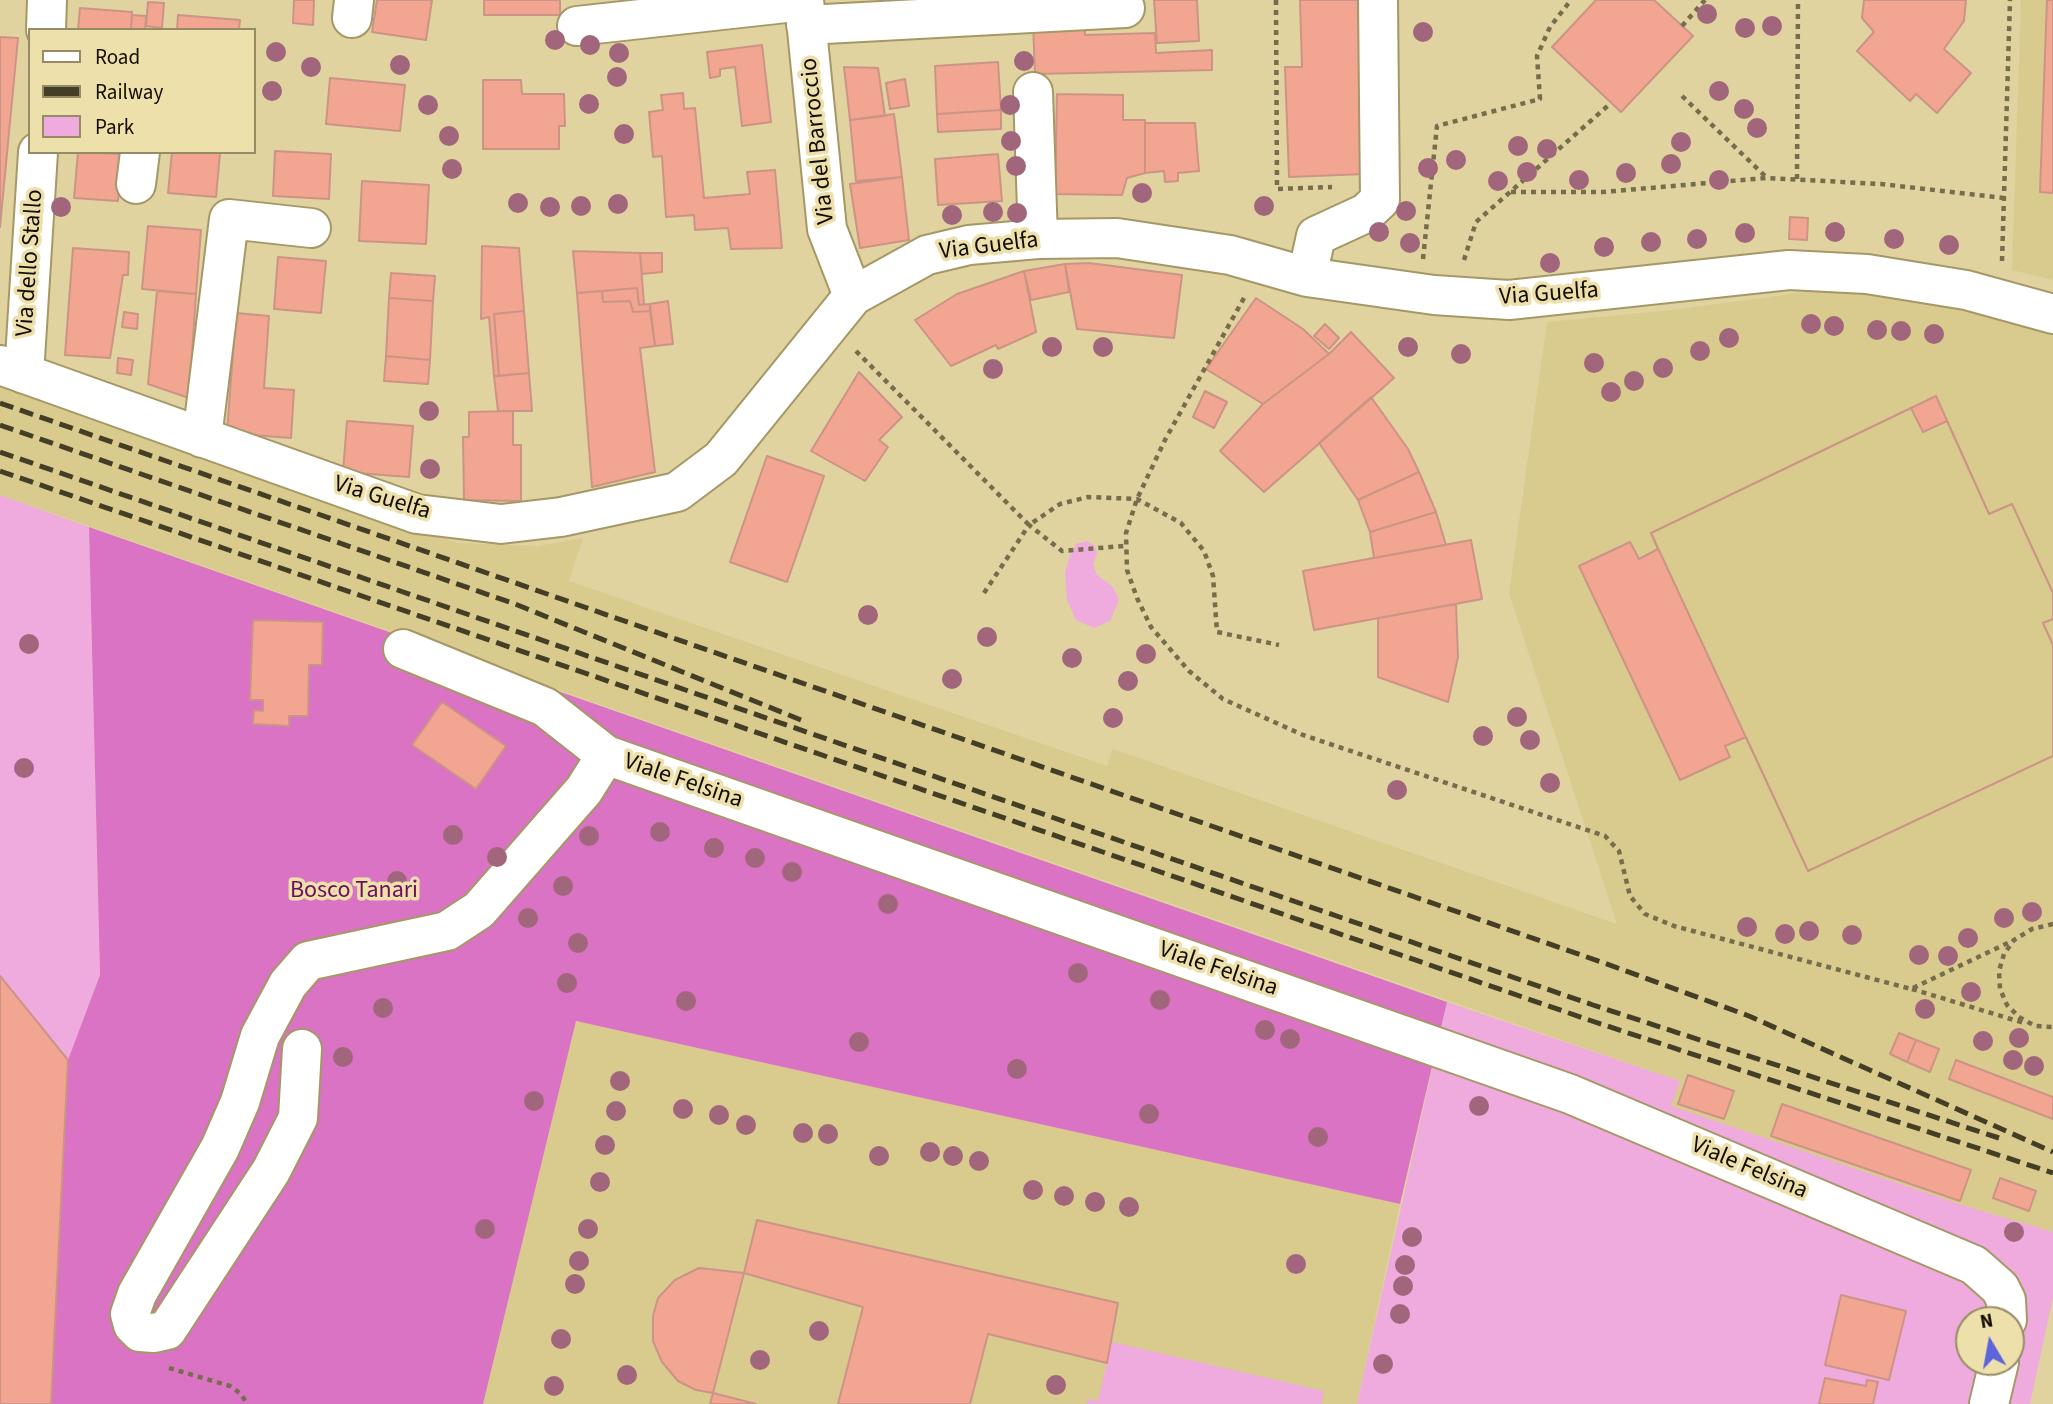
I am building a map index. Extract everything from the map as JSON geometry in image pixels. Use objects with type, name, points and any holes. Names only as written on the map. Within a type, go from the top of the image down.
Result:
[{"type":"street","points":[[46,28],[47,0]]},
{"type":"street","points":[[1307,277],[1316,236],[1366,213],[1380,200],[1378,0]]},
{"type":"street","name":"Via del Barroccio","points":[[853,296],[827,229],[804,9],[1125,8]]},
{"type":"street","points":[[577,26],[623,11],[804,9]]},
{"type":"street","points":[[1033,92],[1038,239]]},
{"type":"street","name":"Via dello Stallo","points":[[12,369],[38,154]]},
{"type":"street","points":[[202,438],[229,219],[311,228]]},
{"type":"street","name":"Via Guelfa","points":[[12,369],[418,514],[500,524],[561,517],[677,492],[721,459],[853,296],[927,255],[969,245],[1038,239],[1117,238],[1230,255],[1307,277],[1434,295],[1509,300],[1789,270],[1867,274],[1966,290],[2053,313]]},
{"type":"street","name":"Viale Felsina","points":[[403,649],[545,707],[606,755],[1570,1094],[1966,1261],[1982,1270],[2000,1288],[2006,1306]]},
{"type":"street","points":[[302,1049],[298,1118],[271,1171],[167,1330],[140,1332],[133,1325],[130,1314],[137,1294],[220,1148],[240,1102],[260,1036],[288,984],[308,961],[447,931],[479,910],[584,790],[606,755]]},
{"type":"street","points":[[1989,1404],[1996,1376]]},
{"type":"path","points":[[1276,0],[1277,189],[1342,186]]},
{"type":"path","points":[[1423,263],[1437,126],[1540,99],[1537,56],[1550,27],[1571,0]]},
{"type":"path","points":[[1682,26],[1705,0]]},
{"type":"path","points":[[1797,179],[1798,0]]},
{"type":"path","points":[[2002,271],[2010,0]]},
{"type":"path","points":[[1682,96],[1766,178]]},
{"type":"path","points":[[1462,267],[1476,222],[1611,103]]},
{"type":"path","points":[[1511,192],[1603,192],[1766,178],[1881,184],[2004,198]]},
{"type":"path","points":[[1244,298],[1137,499],[1124,546],[1127,570],[1151,628],[1170,654],[1223,699],[1303,735],[1605,835],[1619,851],[1630,896],[1645,914],[1674,926],[1911,989],[2035,1026],[2053,1027]]},
{"type":"path","points":[[828,324],[1029,525],[1062,551],[1124,546]]},
{"type":"path","points":[[984,593],[1029,525],[1060,504],[1088,497],[1137,499],[1181,523],[1204,551],[1213,576],[1217,632],[1279,645]]},
{"type":"path","points":[[1911,989],[2032,929],[2052,925]]},
{"type":"path","points":[[2014,940],[2004,954],[1998,971],[2000,989],[2007,1005],[2019,1017],[2035,1026]]},
{"type":"path","points":[[140,1332],[134,1345],[139,1351],[168,1368],[230,1385],[241,1394],[247,1404]]},
{"type":"shaded area","points":[[2021,0],[2053,0],[2053,280],[2012,270]]},
{"type":"shaded area","points":[[1805,292],[1896,293],[2053,326],[2053,1232],[1965,1206],[1670,1106],[1679,1081],[0,495],[0,386],[458,543],[538,546],[583,538],[569,581],[1107,766],[1113,749],[1617,924],[1509,593],[1547,322],[1673,310]]},
{"type":"shaded area","points":[[576,1021],[1400,1204],[1357,1404],[483,1404]]},
{"type":"green space","points":[[0,495],[89,527],[100,975],[68,1060],[0,976]]},
{"type":"green space","name":"Bosco Tanari","points":[[89,527],[1447,1002],[1400,1204],[576,1021],[483,1404],[51,1404],[68,1060],[100,975]]},
{"type":"green space","points":[[1087,541],[1094,545],[1097,553],[1093,565],[1097,575],[1113,587],[1119,600],[1110,621],[1094,628],[1076,620],[1067,600],[1065,572],[1070,556],[1076,544]]},
{"type":"green space","points":[[1447,1002],[1680,1081],[1671,1106],[1965,1206],[2053,1232],[2053,1297],[2030,1404],[1357,1404]]},
{"type":"green space","points":[[1112,1342],[1324,1391],[1321,1404],[1087,1404],[1088,1399],[1098,1401]]},
{"type":"building","points":[[294,0],[314,0],[313,25],[293,23]]},
{"type":"building","points":[[377,0],[432,0],[426,40],[372,32]]},
{"type":"building","points":[[484,0],[560,0],[560,15],[484,15]]},
{"type":"building","points":[[1154,0],[1197,0],[1199,41],[1157,43]]},
{"type":"building","points":[[1300,0],[1358,0],[1365,174],[1289,177],[1285,67],[1302,67]]},
{"type":"building","points":[[1596,0],[1654,0],[1693,36],[1621,112],[1552,47]]},
{"type":"building","points":[[1864,0],[1966,0],[1964,21],[1944,49],[1971,73],[1937,113],[1916,94],[1910,101],[1857,51],[1874,32],[1862,18]]},
{"type":"building","points":[[2047,0],[2053,0],[2053,193],[2040,192]]},
{"type":"building","points":[[148,2],[164,3],[162,28],[146,26]]},
{"type":"building","points":[[80,8],[132,12],[131,28],[78,28]]},
{"type":"building","points":[[132,15],[146,16],[145,28],[131,28]]},
{"type":"building","points":[[178,15],[240,20],[239,28],[177,28]]},
{"type":"building","points":[[1084,22],[1085,35],[1155,33],[1156,53],[1212,50],[1212,70],[1035,74],[1033,24]]},
{"type":"building","points":[[0,37],[18,38],[0,227]]},
{"type":"building","points":[[762,45],[771,122],[742,126],[735,67],[720,69],[720,76],[710,78],[707,52]]},
{"type":"building","points":[[998,62],[1001,110],[937,114],[935,66]]},
{"type":"building","points":[[844,67],[878,68],[885,116],[850,120]]},
{"type":"building","points":[[330,78],[405,85],[400,131],[326,124]]},
{"type":"building","points":[[905,79],[909,106],[890,109],[886,83]]},
{"type":"building","points":[[483,80],[521,80],[522,94],[564,94],[565,126],[559,126],[559,149],[483,149]]},
{"type":"building","points":[[683,93],[684,109],[695,108],[704,198],[750,194],[747,172],[775,170],[782,248],[731,249],[728,228],[695,230],[694,215],[666,217],[662,156],[653,157],[649,112],[663,110],[661,95]]},
{"type":"building","points":[[1057,94],[1123,95],[1123,120],[1145,120],[1145,173],[1127,178],[1122,195],[1055,194]]},
{"type":"building","points":[[1001,110],[1001,129],[938,132],[937,114]]},
{"type":"building","points":[[894,114],[902,177],[856,181],[850,120]]},
{"type":"building","points":[[1145,123],[1195,123],[1199,171],[1178,173],[1178,181],[1165,182],[1164,171],[1145,173]]},
{"type":"building","points":[[275,151],[331,154],[329,199],[273,196]]},
{"type":"building","points":[[78,154],[121,154],[118,201],[74,198]]},
{"type":"building","points":[[172,154],[220,154],[216,197],[168,193]]},
{"type":"building","points":[[998,154],[1002,201],[938,205],[935,159]]},
{"type":"building","points":[[902,177],[909,240],[860,248],[850,184]]},
{"type":"building","points":[[362,181],[429,185],[426,244],[359,241]]},
{"type":"building","points":[[1790,217],[1808,218],[1807,240],[1789,239]]},
{"type":"building","points":[[148,226],[201,230],[196,294],[142,289]]},
{"type":"building","points":[[482,246],[519,248],[524,311],[494,314],[499,376],[494,376],[489,317],[481,319]]},
{"type":"building","points":[[73,248],[129,252],[128,275],[123,275],[110,358],[65,355]]},
{"type":"building","points":[[573,251],[640,253],[644,304],[639,305],[637,288],[577,293]]},
{"type":"building","points":[[640,253],[662,253],[662,272],[642,274]]},
{"type":"building","points":[[278,257],[326,261],[321,313],[274,309]]},
{"type":"building","points":[[1089,263],[1182,275],[1174,338],[1077,329],[1065,264]]},
{"type":"building","points":[[1065,264],[1069,292],[1031,300],[1024,271]]},
{"type":"building","points":[[1024,271],[1036,332],[998,349],[996,345],[951,366],[915,320],[957,294]]},
{"type":"building","points":[[391,273],[435,276],[433,301],[389,298]]},
{"type":"building","points":[[637,288],[639,305],[650,304],[650,311],[633,312],[630,301],[603,302],[602,291]]},
{"type":"building","points":[[157,291],[196,294],[189,398],[148,384]]},
{"type":"building","points":[[602,291],[603,302],[630,301],[633,312],[650,311],[655,346],[640,348],[655,472],[592,487],[577,293]]},
{"type":"building","points":[[389,298],[433,301],[430,360],[386,356]]},
{"type":"building","points":[[1256,298],[1303,329],[1329,354],[1263,404],[1206,369]]},
{"type":"building","points":[[668,301],[673,344],[655,346],[650,304]]},
{"type":"building","points":[[524,311],[529,373],[499,376],[494,314]]},
{"type":"building","points":[[124,312],[138,314],[137,329],[122,327]]},
{"type":"building","points":[[236,313],[269,316],[264,388],[294,390],[291,438],[227,433]]},
{"type":"building","points":[[1325,324],[1339,338],[1329,349],[1314,336]]},
{"type":"building","points":[[1351,332],[1394,378],[1264,492],[1220,451],[1263,404],[1329,354]]},
{"type":"building","points":[[386,356],[430,360],[428,384],[384,381]]},
{"type":"building","points":[[118,358],[133,360],[131,375],[117,373]]},
{"type":"building","points":[[859,372],[902,417],[879,440],[888,447],[865,481],[811,451]]},
{"type":"building","points":[[529,373],[532,411],[498,411],[494,376]]},
{"type":"building","points":[[1205,391],[1227,402],[1214,428],[1193,417]]},
{"type":"building","points":[[1936,396],[1989,514],[2012,504],[2053,593],[2053,619],[2043,623],[2053,645],[2053,756],[1808,871],[1746,737],[1725,746],[1730,757],[1680,780],[1579,566],[1630,542],[1639,559],[1658,549],[1651,533]]},
{"type":"building","points":[[1371,397],[1408,449],[1419,472],[1358,500],[1319,443]]},
{"type":"building","points":[[1911,408],[1923,432],[1947,421],[1989,514],[2012,504],[2053,593],[2053,619],[2043,623],[2053,645],[2053,756],[1808,871],[1651,533]]},
{"type":"building","points":[[513,411],[513,445],[521,445],[521,501],[464,500],[463,437],[469,437],[469,412]]},
{"type":"building","points":[[347,421],[413,426],[409,477],[343,472]]},
{"type":"building","points":[[767,456],[824,476],[787,582],[730,562]]},
{"type":"building","points":[[1419,472],[1436,512],[1370,532],[1358,500]]},
{"type":"building","points":[[1436,512],[1446,545],[1374,558],[1370,532]]},
{"type":"building","points":[[1471,540],[1482,599],[1314,630],[1303,571]]},
{"type":"building","points":[[1456,604],[1458,657],[1448,702],[1378,677],[1378,618]]},
{"type":"building","points":[[253,620],[323,622],[322,665],[309,665],[308,716],[289,716],[289,726],[253,724],[254,710],[263,711],[263,700],[250,700]]},
{"type":"building","points":[[442,702],[506,746],[476,789],[412,745]]},
{"type":"building","points":[[0,976],[68,1060],[51,1404],[0,1404]]},
{"type":"building","points":[[1899,1033],[1916,1040],[1907,1062],[1890,1054]]},
{"type":"building","points":[[1916,1040],[1939,1049],[1930,1072],[1907,1062]]},
{"type":"building","points":[[1956,1060],[2053,1097],[2053,1119],[1949,1079]]},
{"type":"building","points":[[1688,1075],[1734,1091],[1724,1119],[1678,1104]]},
{"type":"building","points":[[1782,1104],[1971,1170],[1960,1201],[1771,1136]]},
{"type":"building","points":[[2000,1178],[2036,1191],[2029,1211],[1993,1198]]},
{"type":"building","points":[[757,1220],[1118,1303],[1107,1363],[988,1334],[970,1404],[838,1404],[863,1307],[744,1273]]},
{"type":"building","points":[[699,1268],[744,1273],[713,1393],[696,1390],[678,1381],[662,1362],[653,1341],[653,1316],[658,1298],[675,1280]]},
{"type":"building","points":[[1841,1295],[1906,1311],[1889,1380],[1825,1365]]},
{"type":"building","points":[[1825,1378],[1866,1386],[1867,1380],[1878,1382],[1873,1404],[1819,1404]]},
{"type":"building","points":[[713,1393],[756,1404],[710,1404]]},
{"type":"railway","points":[[0,403],[1604,963],[1749,1016],[2053,1152]]},
{"type":"railway","points":[[0,425],[515,604],[801,720]]},
{"type":"railway","points":[[0,452],[1593,1005],[1999,1138]]},
{"type":"railway","points":[[0,471],[1589,1020],[2053,1173]]}]
